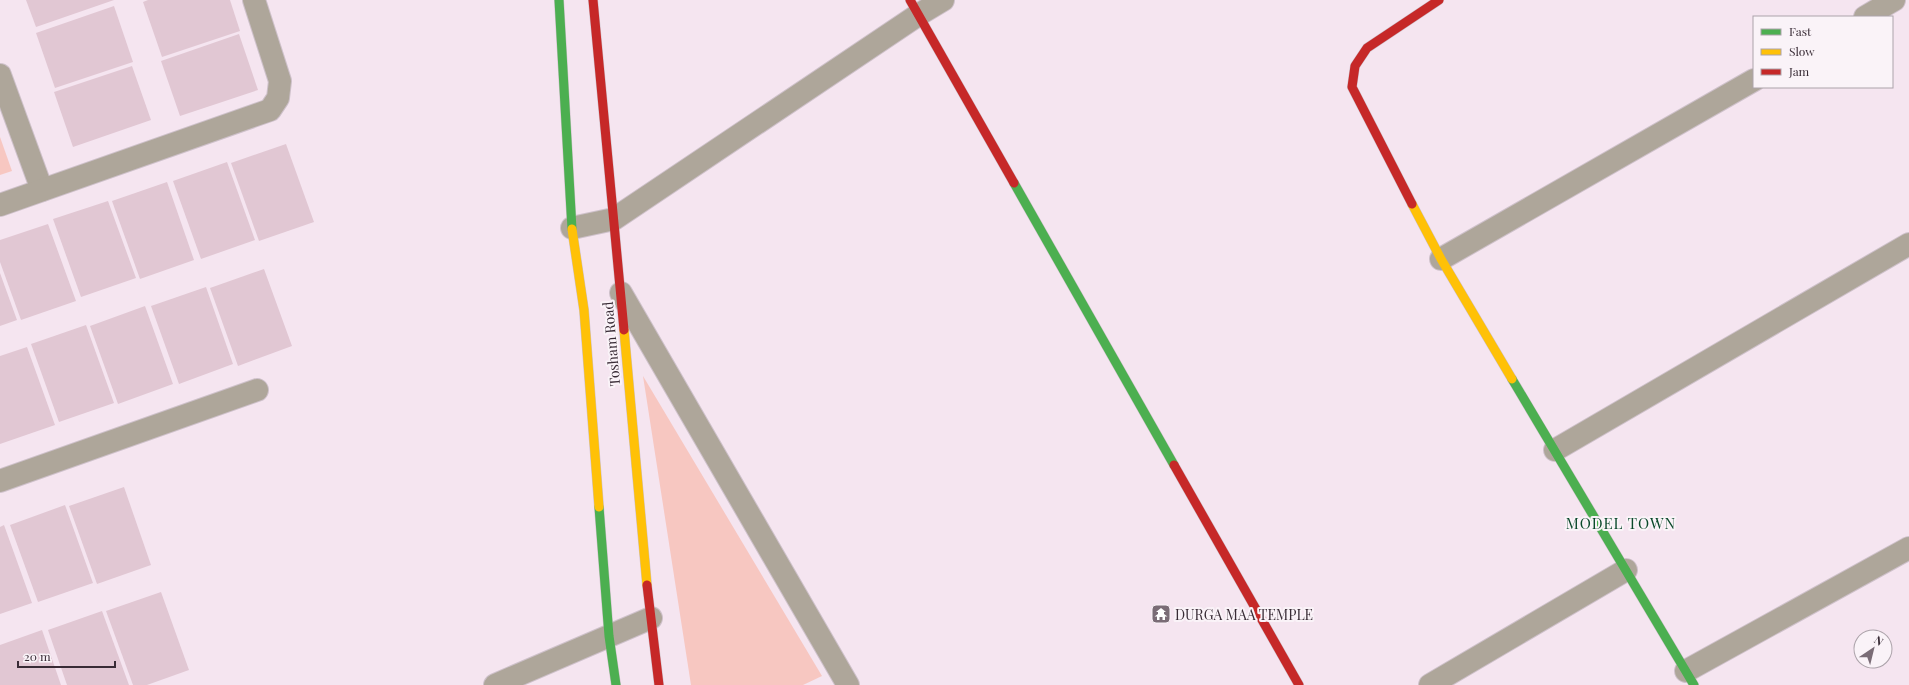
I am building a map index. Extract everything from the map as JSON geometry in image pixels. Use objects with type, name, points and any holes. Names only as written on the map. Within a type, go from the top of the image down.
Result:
[{"type":"street","points":[[0,205],[270,110],[278,98],[280,81],[254,0]]},
{"type":"street","name":"Tosham Road","points":[[559,0],[572,228],[584,310],[609,636],[616,685]]},
{"type":"street","name":"Tosham Road","points":[[593,0],[621,294],[643,555],[659,685]]},
{"type":"street","points":[[572,228],[614,219],[914,7],[943,0]]},
{"type":"street","points":[[1439,0],[1367,48],[1355,66],[1352,87],[1441,259],[1690,678],[1909,548]]},
{"type":"street","points":[[1867,16],[1894,0]]},
{"type":"street","points":[[914,7],[1299,685]]},
{"type":"street","points":[[0,75],[42,190]]},
{"type":"street","points":[[1441,259],[1753,81]]},
{"type":"street","points":[[1555,450],[1909,244]]},
{"type":"street","points":[[621,294],[848,685]]},
{"type":"street","points":[[0,482],[257,390]]},
{"type":"street","points":[[1430,685],[1626,570]]},
{"type":"street","points":[[495,685],[651,618]]},
{"type":"shaded area","points":[[0,137],[12,171],[0,175]]},
{"type":"shaded area","points":[[643,376],[822,676],[803,685],[691,685]]},
{"type":"building","points":[[26,0],[114,0],[36,27]]},
{"type":"building","points":[[148,0],[230,0],[240,31],[162,57],[143,2]]},
{"type":"building","points":[[114,6],[133,62],[55,88],[36,33]]},
{"type":"building","points":[[239,34],[258,90],[180,116],[161,61]]},
{"type":"building","points":[[132,66],[151,120],[73,147],[54,92]]},
{"type":"building","points":[[286,144],[314,222],[259,241],[231,163]]},
{"type":"building","points":[[227,162],[255,240],[201,259],[173,181]]},
{"type":"building","points":[[167,182],[194,260],[140,279],[112,201]]},
{"type":"building","points":[[108,201],[136,278],[81,297],[53,219]]},
{"type":"building","points":[[48,224],[76,301],[21,320],[0,262],[0,240]]},
{"type":"building","points":[[264,269],[292,346],[238,366],[210,288]]},
{"type":"building","points":[[0,273],[17,320],[0,326]]},
{"type":"building","points":[[206,287],[233,364],[179,384],[151,306]]},
{"type":"building","points":[[145,306],[173,384],[118,404],[90,326]]},
{"type":"building","points":[[86,325],[114,403],[59,422],[31,344]]},
{"type":"building","points":[[27,347],[55,425],[0,444],[0,356]]},
{"type":"building","points":[[124,487],[151,565],[97,584],[69,506]]},
{"type":"building","points":[[65,505],[93,583],[38,602],[10,525]]},
{"type":"building","points":[[4,525],[32,603],[0,614],[0,527]]},
{"type":"building","points":[[161,592],[189,670],[147,685],[133,685],[106,611]]},
{"type":"building","points":[[102,611],[129,685],[67,685],[48,630]]},
{"type":"building","points":[[42,630],[61,685],[0,685],[0,645]]},
{"type":"traffic: fast","points":[[559,0],[572,229]]},
{"type":"traffic: fast","points":[[1014,183],[1174,465]]},
{"type":"traffic: fast","points":[[1512,379],[1694,685]]},
{"type":"traffic: fast","points":[[599,507],[609,636],[616,685]]},
{"type":"traffic: slow","points":[[1412,204],[1441,259],[1512,379]]},
{"type":"traffic: slow","points":[[572,229],[584,310],[599,507]]},
{"type":"traffic: slow","points":[[624,330],[647,585]]},
{"type":"traffic: jam","points":[[593,0],[624,330]]},
{"type":"traffic: jam","points":[[910,0],[1014,183]]},
{"type":"traffic: jam","points":[[1412,204],[1352,87],[1355,66],[1367,48],[1439,0]]},
{"type":"traffic: jam","points":[[1174,465],[1299,685]]},
{"type":"traffic: jam","points":[[647,585],[659,685]]},
{"type":"place","name":"DURGA MAA TEMPLE","points":[[1161,614]]},
{"type":"district","name":"MODEL TOWN","points":[[1621,523]]}]
